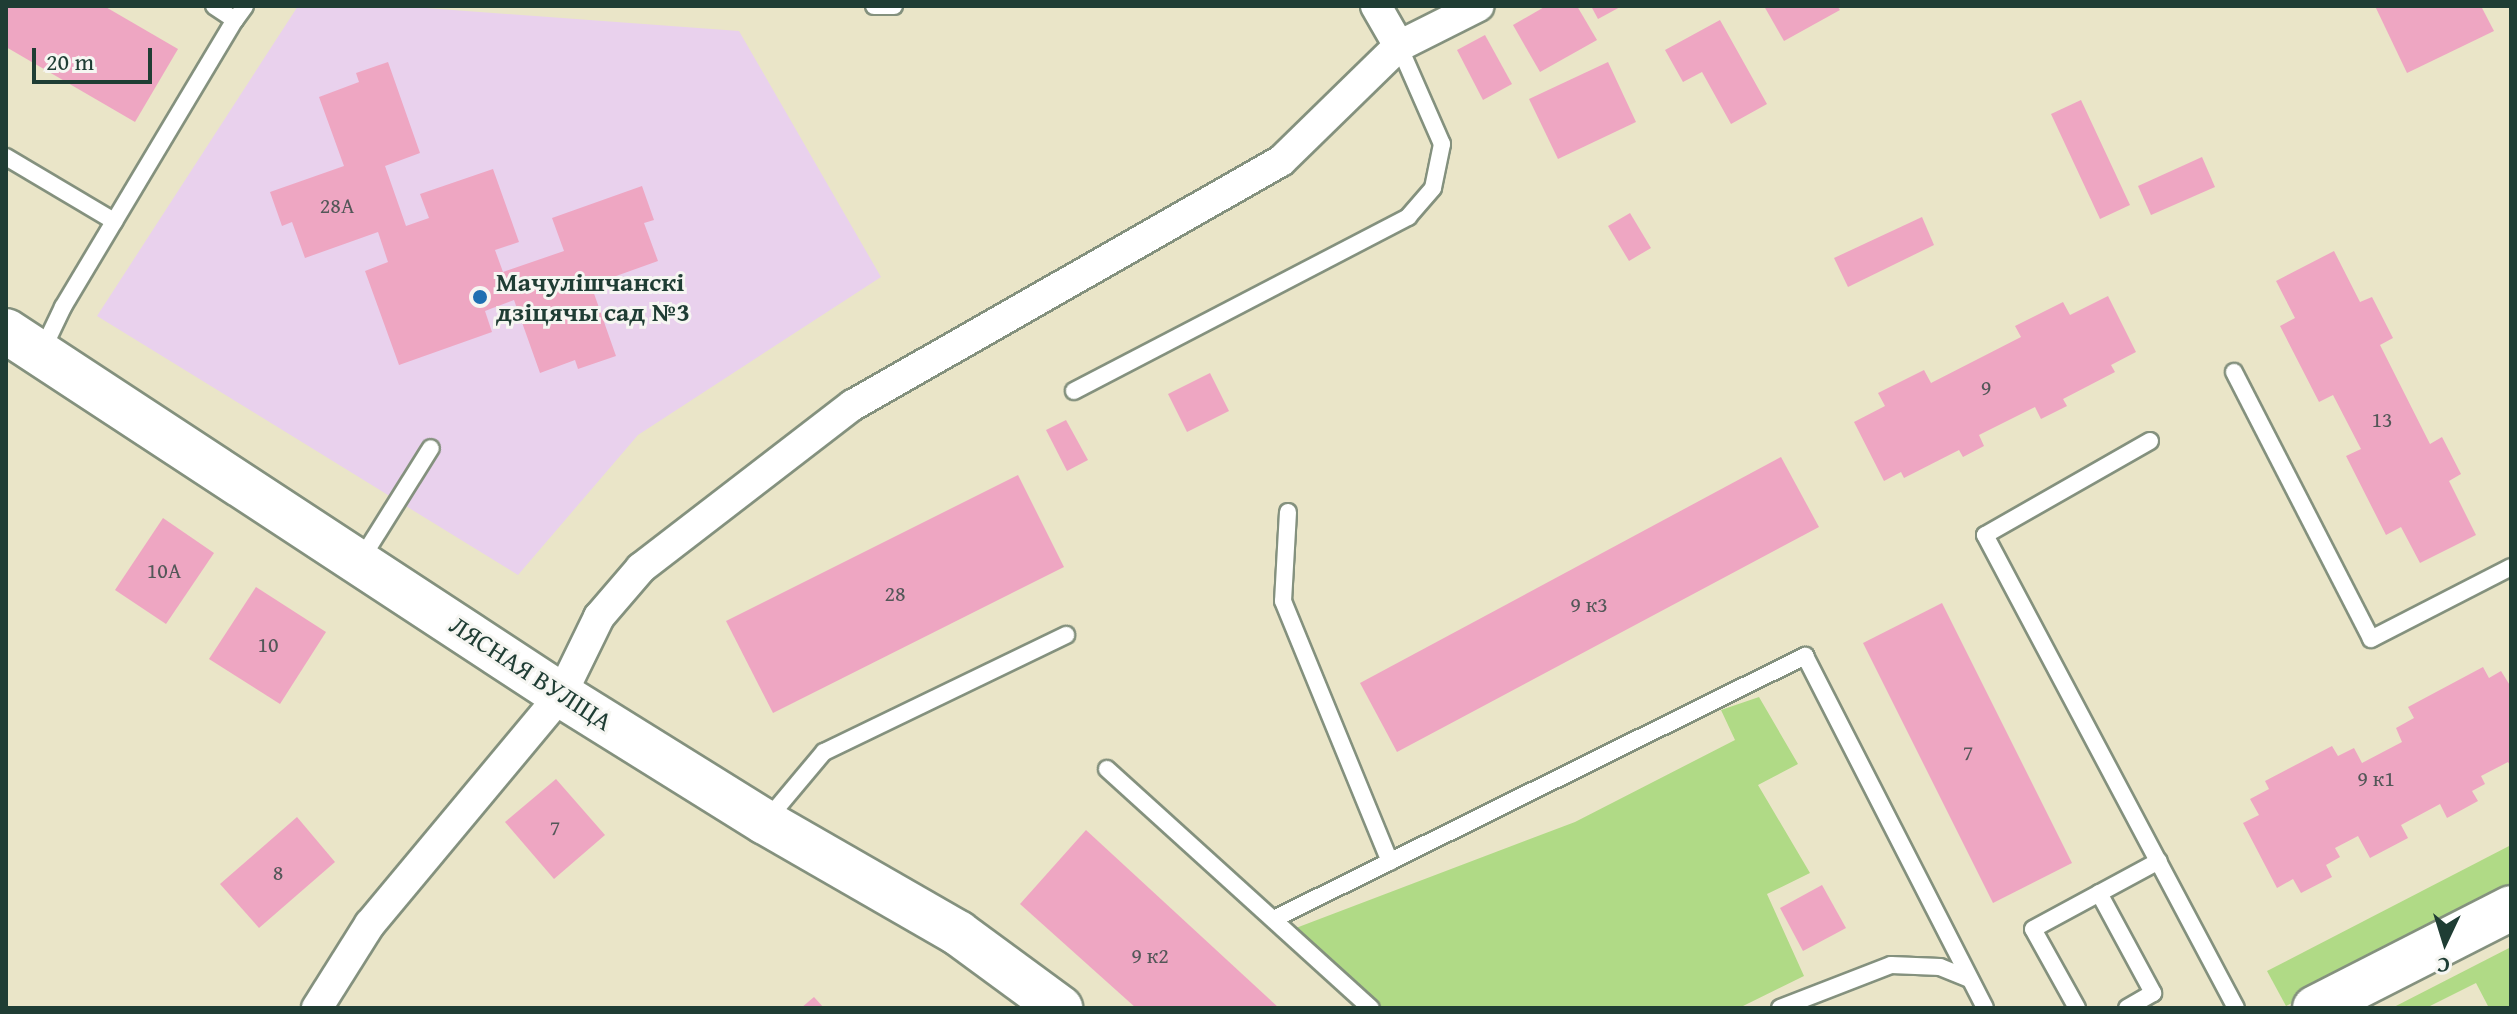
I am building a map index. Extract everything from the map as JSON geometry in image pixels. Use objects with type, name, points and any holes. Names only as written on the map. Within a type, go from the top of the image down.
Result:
[{"type":"main road","name":"ЛЯСНАЯ ВУЛІЦА","points":[[23,343],[561,695],[765,822],[958,933],[1060,1008]]},
{"type":"main road","points":[[2315,1008],[2511,908]]},
{"type":"street","points":[[1376,6],[1399,46]]},
{"type":"street","points":[[317,1008],[370,924],[561,695],[599,617],[641,568],[853,405],[1281,161],[1399,46],[1479,6]]},
{"type":"lane","points":[[23,343],[114,221],[240,13],[214,6]]},
{"type":"lane","points":[[874,6],[894,6]]},
{"type":"lane","points":[[1074,391],[1408,217],[1433,188],[1442,144],[1399,46]]},
{"type":"lane","points":[[6,157],[114,221]]},
{"type":"lane","points":[[2234,372],[2371,639],[2511,567]]},
{"type":"lane","points":[[2150,441],[1985,535],[2236,1008]]},
{"type":"lane","points":[[360,561],[431,448]]},
{"type":"lane","points":[[1288,512],[1283,601],[1390,862]]},
{"type":"lane","points":[[765,822],[824,752],[1066,635]]},
{"type":"lane","points":[[1274,919],[1805,656],[1985,1008]]},
{"type":"lane","points":[[1107,769],[1371,1008]]},
{"type":"lane","points":[[2077,1008],[2033,929],[2159,861]]},
{"type":"lane","points":[[2099,893],[2153,993],[2127,1008]]},
{"type":"lane","points":[[1780,1008],[1891,965],[1940,967],[1970,979]]},
{"type":"shaded area","name":"Мачулішчанскі дзіцячы сад №3","points":[[298,6],[399,6],[739,31],[881,277],[638,435],[518,575],[97,316]]},
{"type":"green space","points":[[1759,697],[1798,764],[1758,785],[1810,873],[1767,894],[1804,976],[1739,1008],[1371,1008],[1288,931],[1575,822],[1735,740],[1721,710]]},
{"type":"green space","points":[[2511,845],[2511,892],[2286,1006],[2267,971]]},
{"type":"green space","points":[[2511,947],[2511,1008],[2489,1008],[2476,983],[2426,1008],[2392,1008]]},
{"type":"building","points":[[6,6],[104,6],[178,49],[135,122],[6,47]]},
{"type":"building","points":[[1546,6],[1577,6],[1597,40],[1540,72],[1513,25]]},
{"type":"building","points":[[1591,6],[1622,6],[1598,19]]},
{"type":"building","points":[[1764,6],[1837,6],[1840,10],[1784,41]]},
{"type":"building","points":[[2375,6],[2481,6],[2494,31],[2407,73]]},
{"type":"building","points":[[1720,20],[1767,104],[1731,124],[1702,72],[1683,82],[1665,50]]},
{"type":"building","points":[[1485,35],[1512,84],[1483,100],[1457,50]]},
{"type":"building","points":[[388,62],[420,153],[385,166],[406,226],[429,218],[420,194],[493,169],[519,242],[495,250],[503,272],[564,251],[552,218],[642,186],[654,220],[644,223],[658,261],[591,285],[616,356],[578,369],[575,360],[540,373],[514,300],[485,311],[492,332],[399,365],[365,271],[388,262],[378,232],[305,258],[292,222],[282,226],[270,192],[344,166],[319,97],[359,82],[356,73]]},
{"type":"building","points":[[1608,62],[1636,122],[1558,159],[1529,99]]},
{"type":"building","points":[[2081,100],[2130,205],[2100,219],[2051,114]]},
{"type":"building","points":[[2202,157],[2215,187],[2151,215],[2138,186]]},
{"type":"building","points":[[1630,213],[1651,248],[1629,261],[1608,226]]},
{"type":"building","points":[[1922,217],[1934,245],[1848,287],[1834,258]]},
{"type":"building","points":[[2334,251],[2360,302],[2372,297],[2393,338],[2380,345],[2430,444],[2442,437],[2461,474],[2449,481],[2476,535],[2420,563],[2401,527],[2386,535],[2346,456],[2361,449],[2333,395],[2319,402],[2280,326],[2295,318],[2276,281]]},
{"type":"building","points":[[2108,296],[2136,352],[2111,365],[2115,372],[2063,399],[2067,406],[2041,419],[2035,407],[1979,435],[1984,446],[1963,457],[1959,450],[1904,478],[1901,472],[1884,481],[1854,422],[1885,406],[1878,393],[1924,370],[1931,383],[2021,337],[2015,326],[2063,302],[2070,315]]},
{"type":"building","points":[[1210,373],[1229,411],[1187,432],[1168,394]]},
{"type":"building","points":[[1066,420],[1088,460],[1067,471],[1046,430]]},
{"type":"building","points":[[1781,457],[1819,527],[1397,752],[1360,683]]},
{"type":"building","points":[[1018,475],[1064,567],[773,713],[726,621]]},
{"type":"building","points":[[163,518],[214,553],[166,624],[115,590]]},
{"type":"building","points":[[256,587],[326,632],[280,704],[209,659]]},
{"type":"building","points":[[1942,603],[2072,863],[1993,903],[1863,643]]},
{"type":"building","points":[[2483,667],[2489,678],[2501,671],[2511,687],[2511,767],[2508,762],[2481,776],[2485,784],[2472,791],[2478,801],[2447,818],[2440,804],[2401,825],[2408,838],[2370,858],[2358,836],[2335,848],[2340,857],[2326,865],[2332,877],[2301,893],[2293,879],[2277,888],[2243,823],[2259,815],[2250,799],[2269,789],[2265,781],[2332,746],[2338,756],[2354,748],[2362,763],[2402,742],[2396,728],[2414,718],[2408,707]]},
{"type":"building","points":[[556,779],[605,835],[554,879],[505,822]]},
{"type":"building","points":[[297,817],[335,862],[259,928],[220,884]]},
{"type":"building","points":[[1086,830],[1279,1008],[1136,1008],[1020,904]]},
{"type":"building","points":[[1822,885],[1846,928],[1803,951],[1780,908]]},
{"type":"building","points":[[814,997],[824,1008],[801,1008]]},
{"type":"place","name":"Мачулішчанскі дзіцячы сад №3","points":[[480,297]]}]
